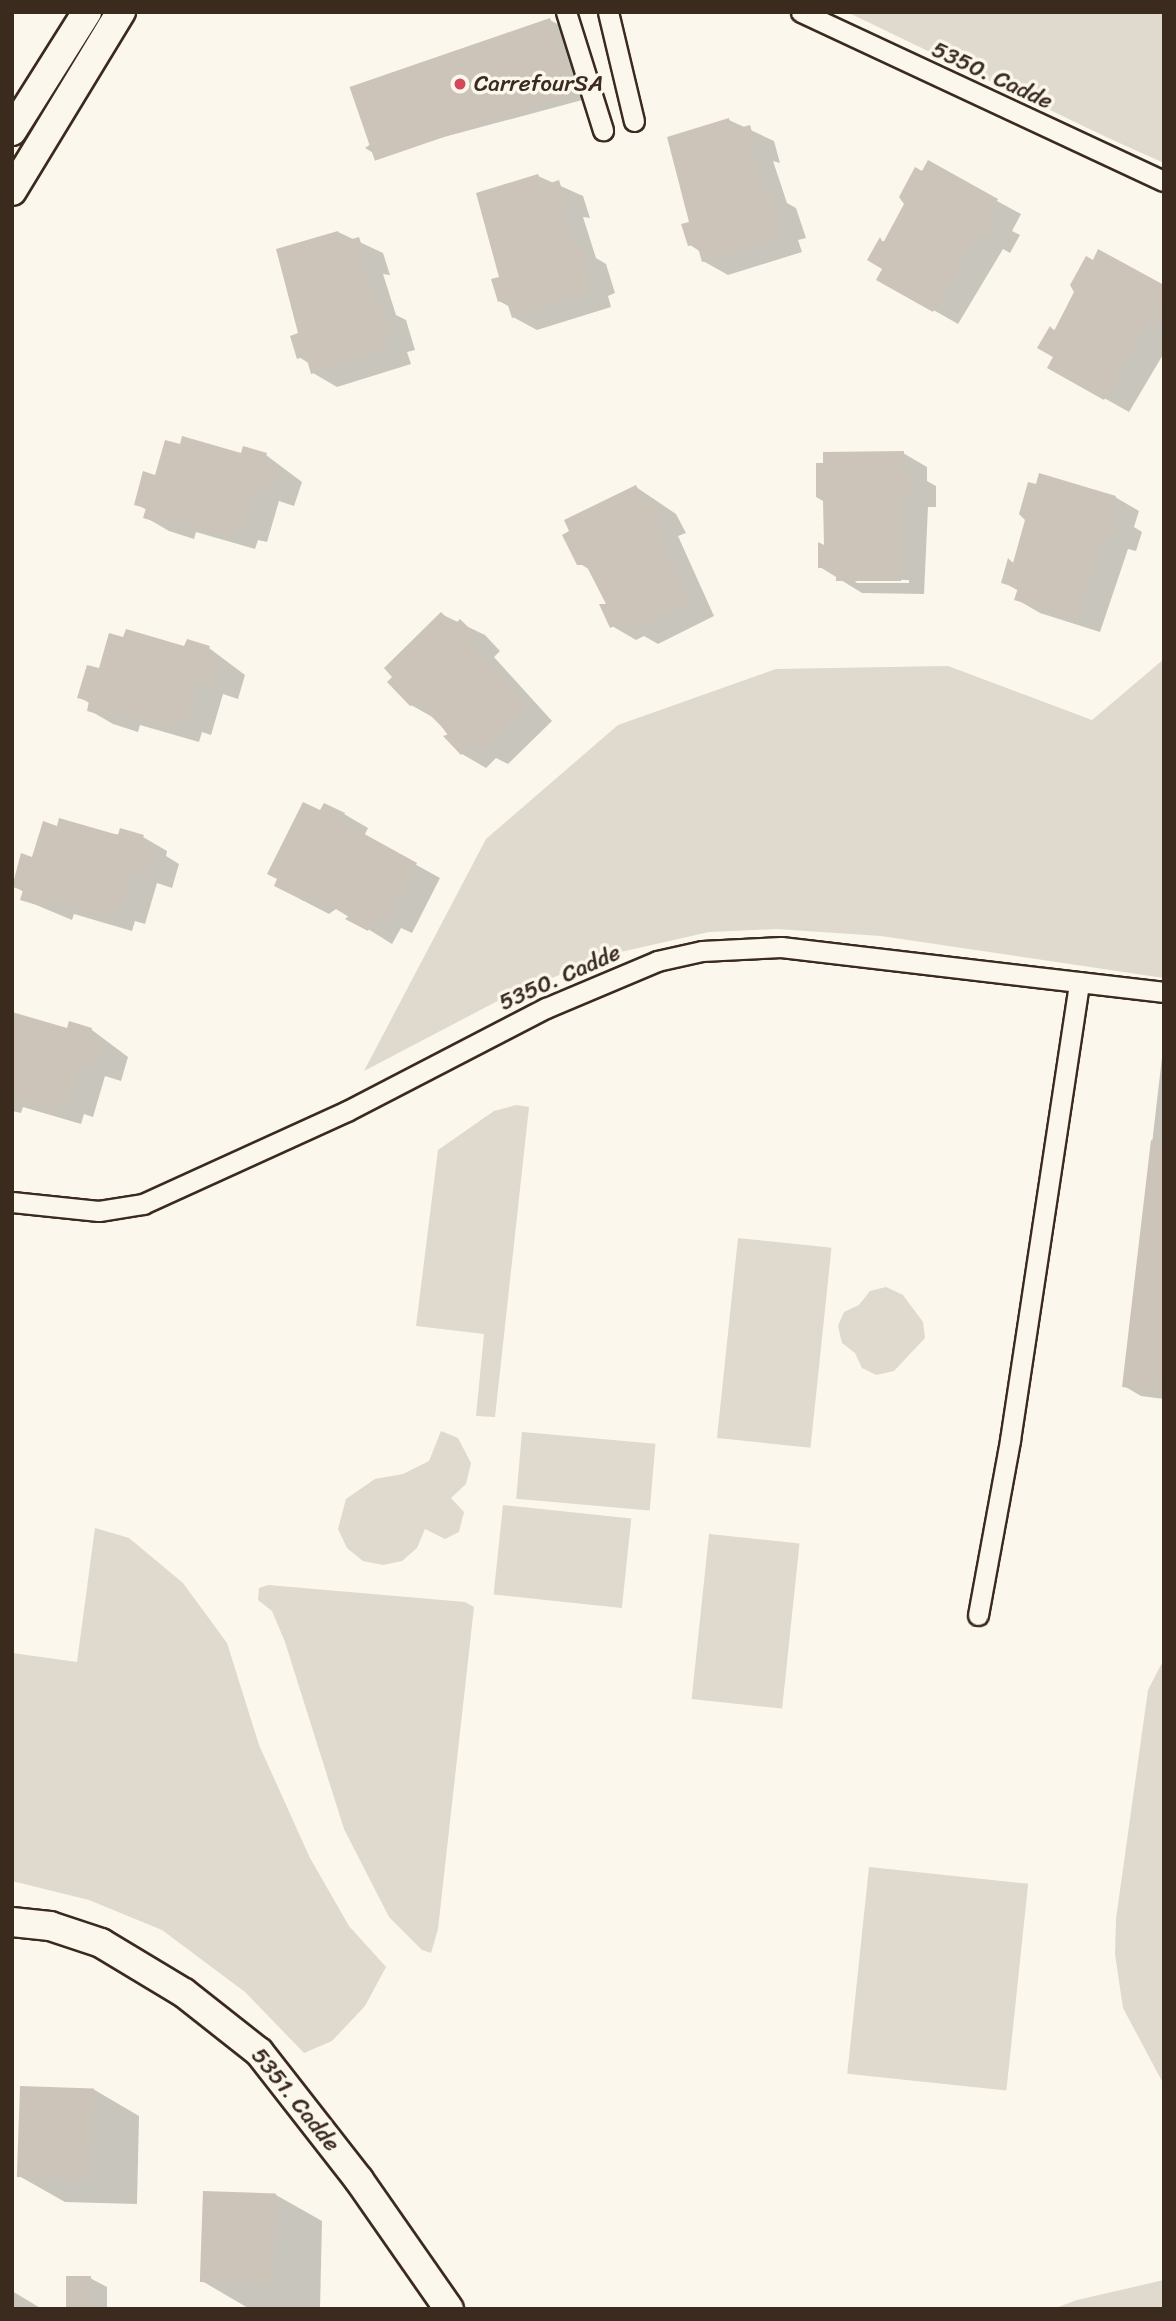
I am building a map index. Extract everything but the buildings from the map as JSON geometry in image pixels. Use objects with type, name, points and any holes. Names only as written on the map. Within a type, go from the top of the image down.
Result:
[{"type":"street","points":[[12,131],[88,12]]},
{"type":"street","points":[[12,191],[121,12]]},
{"type":"street","points":[[566,12],[603,130]]},
{"type":"street","points":[[608,12],[634,121]]},
{"type":"street","name":"5350. Cadde","points":[[801,12],[1164,181]]},
{"type":"street","name":"5350. Cadde","points":[[12,1202],[99,1210],[143,1204],[347,1111],[546,1008],[657,961],[702,951],[781,947],[1164,992]]},
{"type":"street","points":[[978,1615],[1010,1440],[1079,982]]},
{"type":"street","name":"5351. Cadde","points":[[12,1922],[50,1926],[101,1943],[184,1993],[259,2052],[359,2180],[449,2309]]},
{"type":"shaded area","points":[[847,12],[1164,12],[1164,163],[1106,137]]},
{"type":"shaded area","points":[[1164,659],[1164,978],[881,936],[777,929],[709,932],[612,954],[509,995],[364,1071],[486,839],[618,725],[776,669],[948,666],[1092,720]]},
{"type":"shaded area","points":[[516,1105],[529,1107],[495,1417],[476,1416],[484,1334],[416,1326],[438,1150],[494,1111]]},
{"type":"shaded area","points":[[738,1238],[831,1248],[810,1448],[717,1438]]},
{"type":"shaded area","points":[[886,1287],[903,1295],[923,1322],[925,1338],[894,1371],[876,1375],[862,1368],[855,1353],[842,1343],[838,1326],[844,1312],[859,1305],[870,1291]]},
{"type":"shaded area","points":[[441,1431],[458,1438],[471,1463],[466,1484],[451,1498],[464,1512],[459,1532],[445,1539],[425,1529],[417,1548],[402,1561],[383,1565],[363,1561],[347,1548],[338,1529],[346,1499],[375,1479],[403,1474],[429,1461]]},
{"type":"shaded area","points":[[522,1432],[655,1444],[650,1510],[516,1499]]},
{"type":"shaded area","points":[[503,1505],[631,1518],[622,1608],[494,1595]]},
{"type":"shaded area","points":[[95,1528],[129,1538],[183,1583],[227,1643],[259,1745],[310,1858],[349,1926],[386,1967],[365,2006],[332,2041],[304,2053],[245,1992],[162,1930],[89,1900],[12,1881],[12,1653],[77,1662]]},
{"type":"shaded area","points":[[709,1534],[800,1544],[782,1709],[692,1699]]},
{"type":"shaded area","points":[[268,1585],[465,1602],[474,1607],[438,1929],[431,1953],[422,1950],[389,1917],[344,1829],[285,1642],[272,1611],[258,1600],[259,1588]]},
{"type":"shaded area","points":[[1164,1659],[1164,2085],[1123,2008],[1115,1954],[1116,1919],[1148,1690]]},
{"type":"shaded area","points":[[869,1867],[1028,1884],[1006,2091],[847,2074]]},
{"type":"shaded area","points":[[1164,2280],[1164,2309],[1053,2309],[1077,2300]]},
{"type":"place","name":"CarrefourSA","points":[[460,84]]}]
